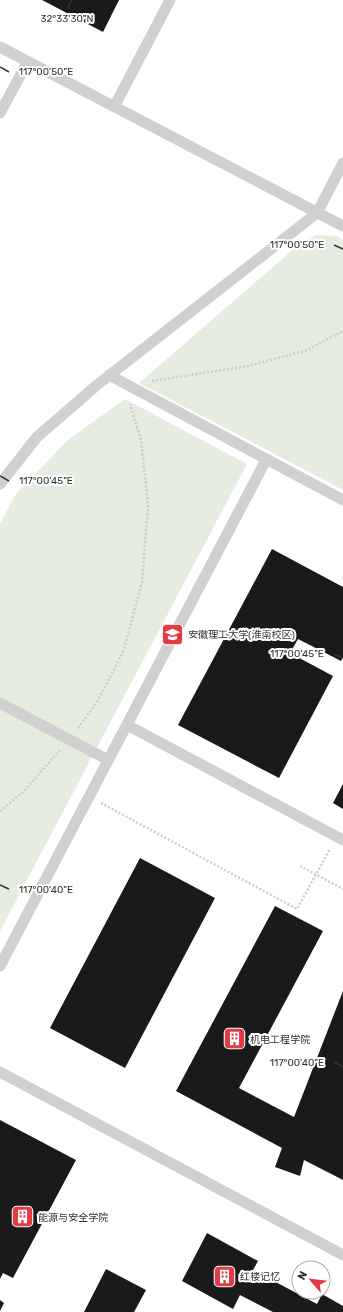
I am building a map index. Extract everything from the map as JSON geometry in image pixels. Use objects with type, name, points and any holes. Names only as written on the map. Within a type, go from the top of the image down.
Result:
[{"type":"lane","points":[[114,107],[170,0]]},
{"type":"lane","points":[[0,47],[343,226]]},
{"type":"lane","points":[[0,113],[27,63]]},
{"type":"lane","points":[[2,478],[37,437],[109,375],[317,213],[343,164]]},
{"type":"lane","points":[[109,375],[343,500]]},
{"type":"lane","points":[[0,966],[266,460]]},
{"type":"lane","points":[[0,703],[108,760]]},
{"type":"lane","points":[[127,725],[340,838]]},
{"type":"lane","points":[[0,1072],[343,1255]]},
{"type":"path","points":[[0,811],[24,792],[69,740],[97,702],[123,652],[142,583],[148,505],[141,440],[126,384],[248,366],[306,351],[343,331]]},
{"type":"path","points":[[89,797],[297,909],[316,874],[340,838]]},
{"type":"path","points":[[300,866],[343,889]]},
{"type":"shaded area","points":[[316,235],[336,236],[343,240],[343,490],[139,383],[303,241]]},
{"type":"shaded area","points":[[125,399],[247,464],[0,931],[0,524],[15,495],[68,440]]},
{"type":"building","points":[[42,0],[119,0],[103,32]]},
{"type":"building","points":[[272,549],[343,587],[343,657],[341,661],[298,639],[290,653],[333,676],[279,778],[178,725]]},
{"type":"building","points":[[343,784],[343,809],[333,803]]},
{"type":"building","points":[[140,858],[215,898],[125,1068],[50,1028]]},
{"type":"building","name":"机电工程学院","points":[[275,906],[323,931],[239,1088],[294,1117],[343,991],[343,1180],[304,1160],[300,1176],[275,1167],[282,1148],[176,1091]]},
{"type":"building","name":"能源与安全学院","points":[[0,1120],[76,1160],[13,1278],[3,1273],[0,1279]]},
{"type":"building","name":"红楼记忆","points":[[207,1233],[258,1261],[253,1270],[291,1290],[291,1300],[309,1300],[317,1304],[319,1300],[331,1299],[343,1306],[343,1312],[273,1312],[240,1295],[233,1309],[182,1281]]},
{"type":"building","points":[[106,1269],[146,1290],[134,1312],[84,1312]]},
{"type":"building","points":[[0,1300],[4,1303],[0,1311]]},
{"type":"place","name":"安徽理工大学(淮南校区)","points":[[172,634]]},
{"type":"place","name":"机电工程学院","points":[[235,1039]]},
{"type":"place","name":"能源与安全学院","points":[[23,1217]]},
{"type":"place","name":"红楼记忆","points":[[225,1276]]}]
